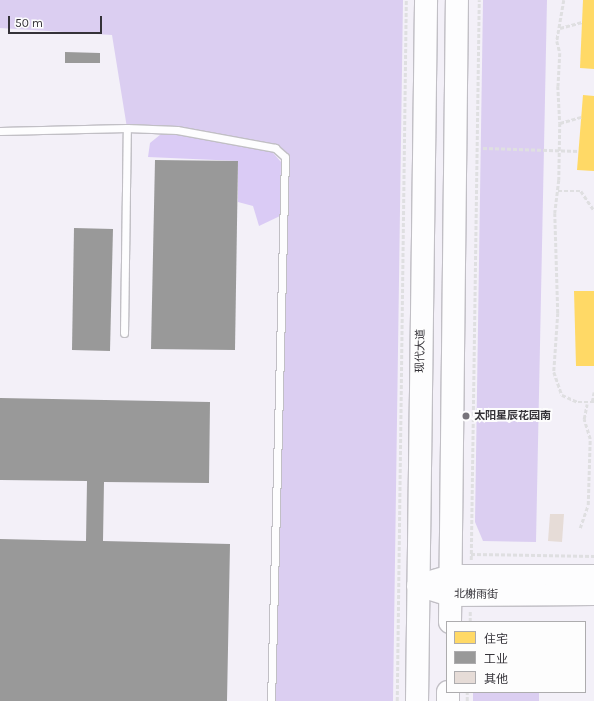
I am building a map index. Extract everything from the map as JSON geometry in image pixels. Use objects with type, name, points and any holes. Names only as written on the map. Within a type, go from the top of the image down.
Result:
[{"type":"main road","name":"现代大道","points":[[417,701],[417,585],[408,554],[426,0]]},
{"type":"main road","points":[[450,621],[460,585],[461,554],[457,0]]},
{"type":"main road","name":"北榭雨街","points":[[460,585],[594,575]]},
{"type":"main road","name":"北榭雨街","points":[[417,585],[460,585],[594,594]]},
{"type":"lane","points":[[124,333],[127,128]]},
{"type":"lane","points":[[0,131],[127,128],[177,130],[275,148],[285,157],[271,701]]},
{"type":"path","points":[[397,701],[408,554],[406,0]]},
{"type":"path","points":[[470,621],[460,585],[479,0]]},
{"type":"path","points":[[564,0],[559,28],[558,86],[560,150],[555,213],[558,313],[554,372],[562,395],[571,400],[587,404],[593,402],[594,392]]},
{"type":"path","points":[[559,28],[582,22]]},
{"type":"path","points":[[560,123],[581,117]]},
{"type":"path","points":[[483,148],[579,151]]},
{"type":"path","points":[[558,190],[581,191],[594,210]]},
{"type":"path","points":[[580,528],[588,505],[590,439],[584,419],[587,404]]},
{"type":"path","points":[[461,554],[594,556]]},
{"type":"shaded area","points":[[0,0],[403,0],[393,701],[270,701],[281,151],[127,128],[112,35],[0,28]]},
{"type":"shaded area","points":[[483,0],[547,0],[536,542],[483,541],[475,522]]},
{"type":"shaded area","points":[[166,130],[268,147],[281,162],[280,216],[259,226],[253,206],[238,202],[238,161],[148,157],[150,143]]},
{"type":"shaded area","points":[[473,693],[539,693],[539,701],[473,701]]},
{"type":"building: 住宅","points":[[583,0],[594,0],[594,69],[580,68]]},
{"type":"building: 住宅","points":[[583,95],[594,96],[594,171],[577,170]]},
{"type":"building: 住宅","points":[[574,291],[594,291],[594,366],[576,366]]},
{"type":"building: 工业","points":[[65,52],[100,53],[100,63],[65,63]]},
{"type":"building: 工业","points":[[155,160],[238,161],[235,350],[151,349]]},
{"type":"building: 工业","points":[[74,228],[113,229],[110,351],[72,350]]},
{"type":"building: 工业","points":[[0,398],[210,402],[209,483],[104,482],[103,541],[230,544],[227,701],[0,701],[0,539],[86,541],[87,481],[0,480]]},
{"type":"building: 其他","points":[[550,514],[564,514],[562,542],[548,541]]},
{"type":"place","name":"太阳星辰花园南","points":[[466,416]]}]
